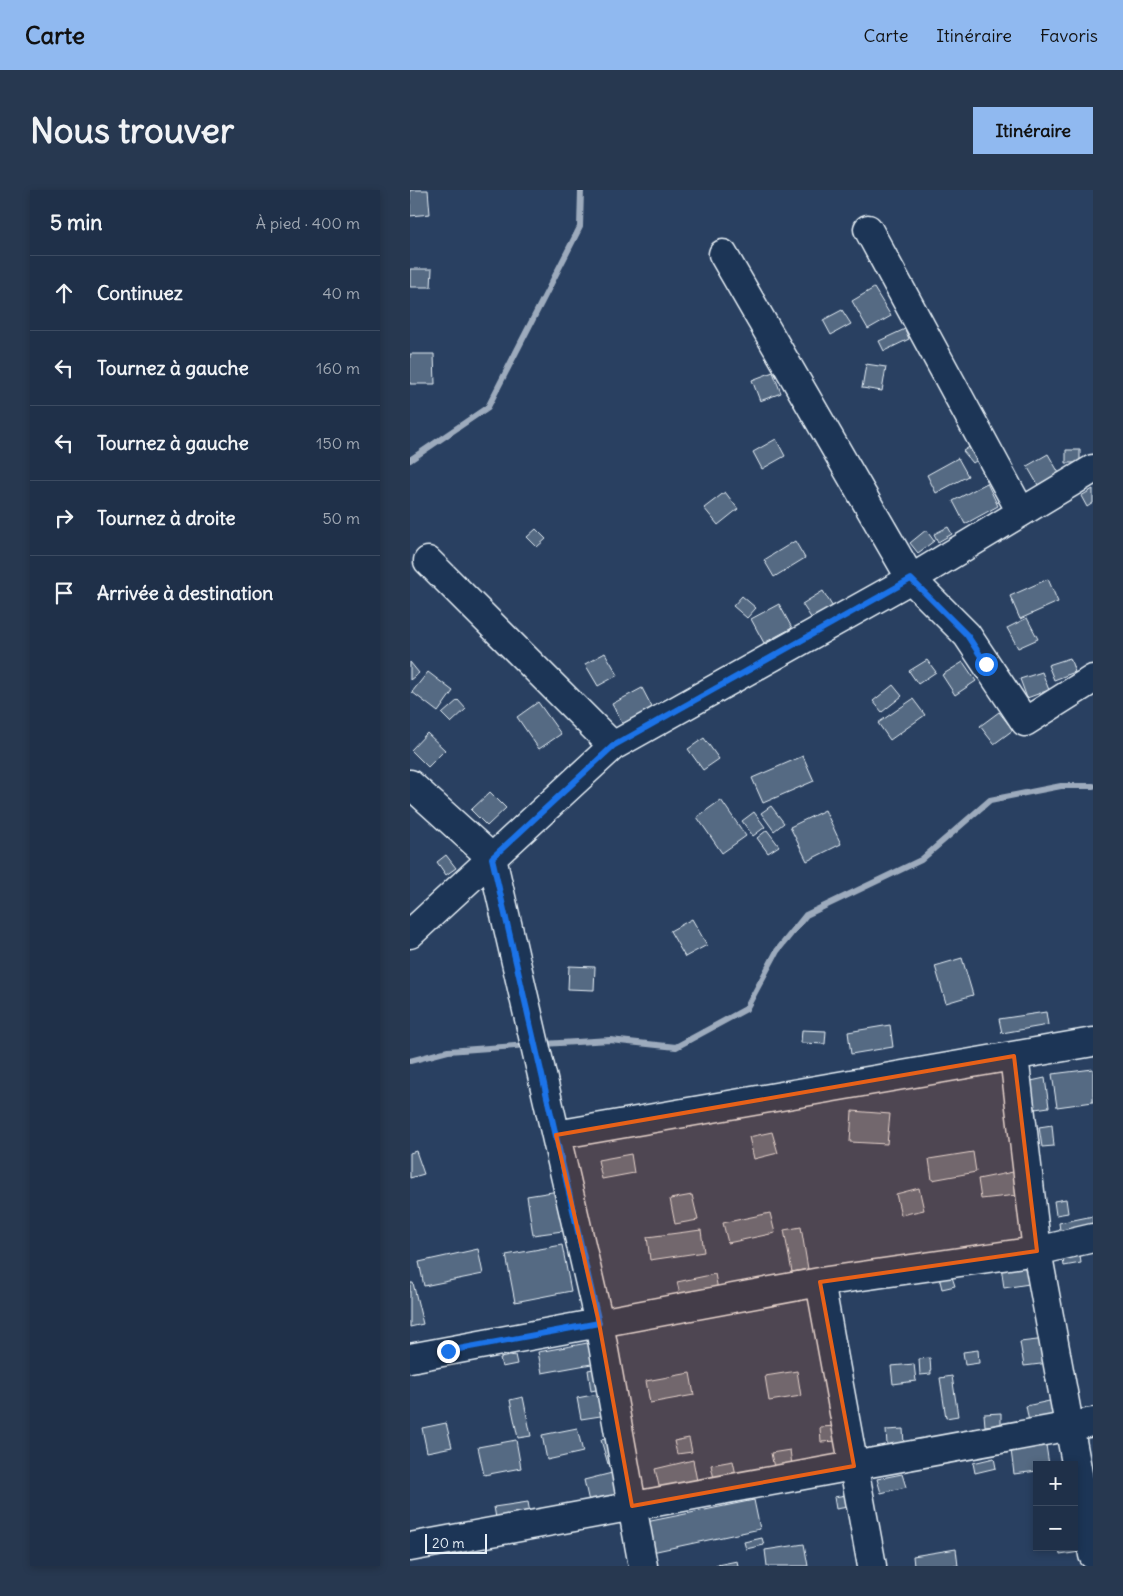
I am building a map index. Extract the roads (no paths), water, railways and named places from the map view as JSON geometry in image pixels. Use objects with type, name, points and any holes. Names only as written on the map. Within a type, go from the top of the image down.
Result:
[{"type":"street","points":[[868,229],[1021,512]]},
{"type":"street","points":[[723,254],[911,579],[967,635],[1025,722],[1093,679]]},
{"type":"street","points":[[410,934],[613,746],[911,579],[1093,469]]},
{"type":"street","points":[[428,561],[613,746]]},
{"type":"street","points":[[410,784],[492,858],[599,1323],[643,1566]]},
{"type":"street","points":[[556,1135],[1093,1042]]},
{"type":"street","points":[[1014,1056],[1037,1251],[1081,1425],[1093,1555]]},
{"type":"street","points":[[410,1358],[820,1282],[1037,1251],[1093,1238]]},
{"type":"street","points":[[820,1282],[872,1566]]},
{"type":"street","points":[[413,1546],[1081,1425]]},
{"type":"waterway","points":[[410,460],[488,407],[580,227],[581,190]]},
{"type":"waterway","points":[[543,1044],[610,1040],[676,1047],[746,1009],[777,951],[806,915],[921,860],[990,800],[1061,786],[1093,786]]},
{"type":"waterway","points":[[410,1061],[448,1051],[528,1045]]}]
